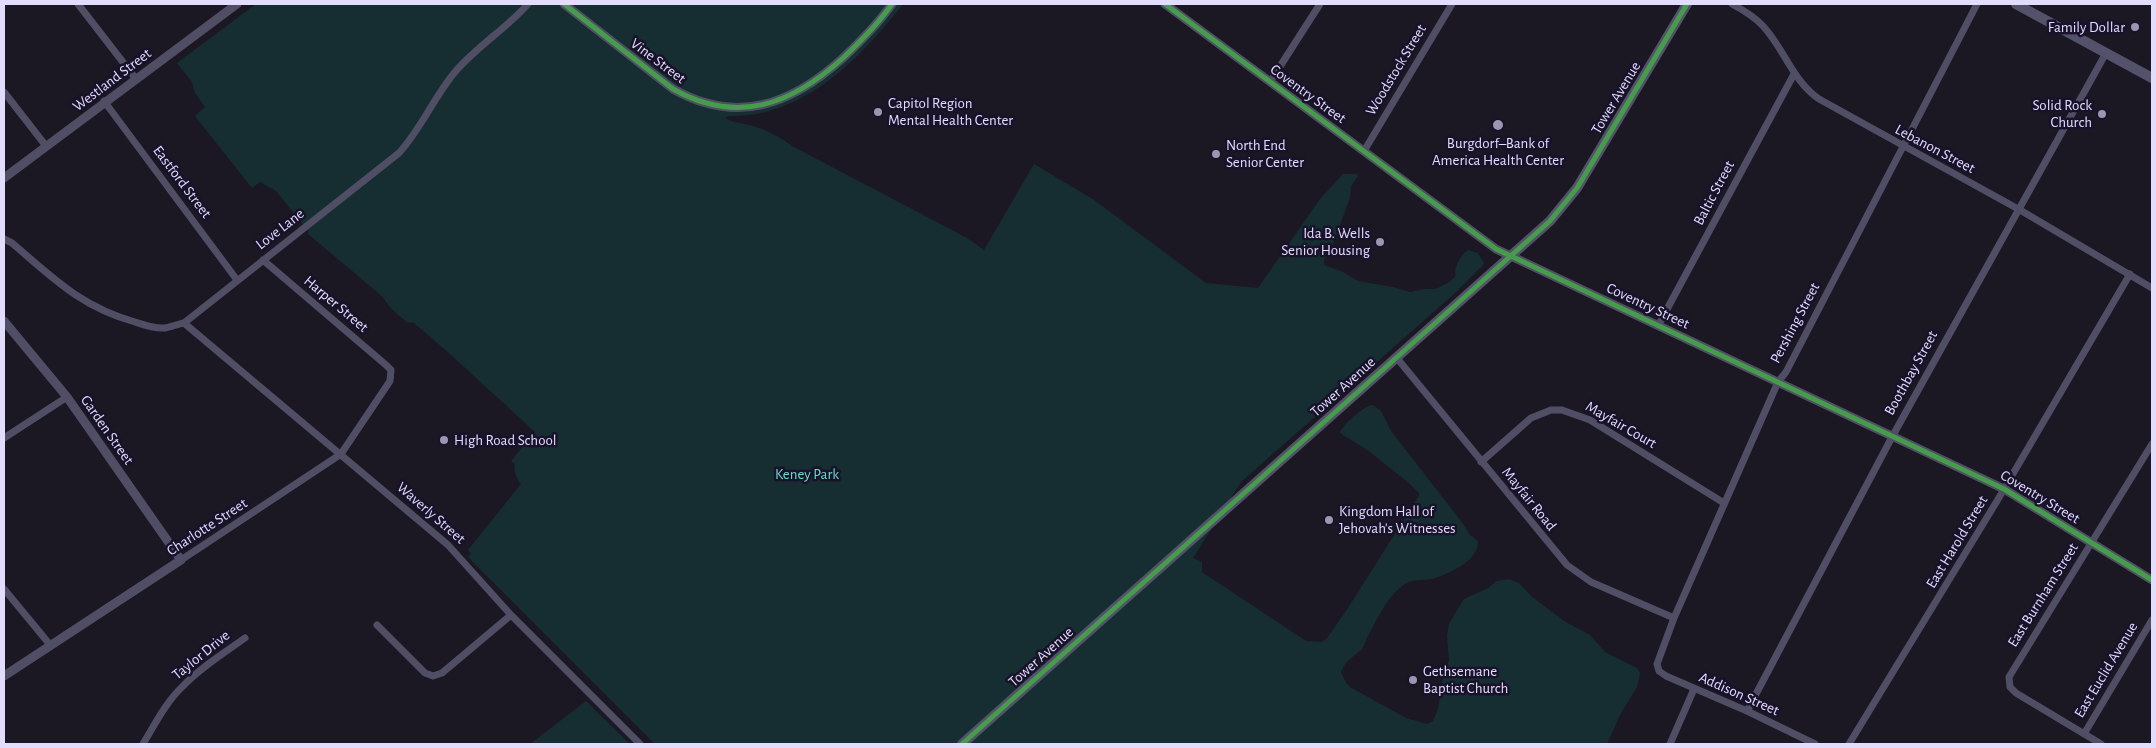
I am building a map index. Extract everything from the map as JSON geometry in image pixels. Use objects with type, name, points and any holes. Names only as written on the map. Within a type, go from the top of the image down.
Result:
[{"type":"main road","name":"Tower Avenue","points":[[962,744],[1550,221],[1577,188],[1687,4]]},
{"type":"main road","points":[[2016,4],[2152,78]]},
{"type":"street","points":[[78,4],[136,79]]},
{"type":"street","name":"Westland Street","points":[[4,178],[104,101],[237,4]]},
{"type":"street","name":"Love Lane","points":[[4,239],[12,243],[67,290],[88,304],[118,318],[147,326],[165,328],[184,323],[399,154],[413,138],[454,72],[510,24],[528,4]]},
{"type":"street","name":"Vine Street","points":[[564,4],[672,89],[710,105],[745,108],[773,102],[806,86],[852,50],[892,4]]},
{"type":"street","name":"Coventry Street","points":[[1165,4],[1488,243],[1511,257],[1658,324],[2004,489],[2152,580]]},
{"type":"street","points":[[1270,82],[1320,4]]},
{"type":"street","name":"Woodstock Street","points":[[1364,151],[1452,4]]},
{"type":"street","name":"Lebanon Street","points":[[1732,4],[1764,27],[1794,74],[1808,92],[1819,100],[2020,210],[2152,288]]},
{"type":"street","name":"Pershing Street","points":[[1657,664],[1674,618],[1778,382],[1786,372],[1977,4]]},
{"type":"street","name":"Boothbay Street","points":[[1747,711],[1892,436],[2020,210],[2106,53]]},
{"type":"street","name":"Baltic Street","points":[[1658,324],[1794,74]]},
{"type":"street","points":[[4,92],[46,146]]},
{"type":"street","name":"Eastford Street","points":[[104,101],[238,280]]},
{"type":"street","name":"Harper Street","points":[[263,260],[391,370]]},
{"type":"street","name":"East Harold Street","points":[[1849,744],[2004,489],[2130,274]]},
{"type":"street","name":"Garden Street","points":[[4,321],[67,397],[181,560]]},
{"type":"street","name":"Waverly Street","points":[[184,323],[448,545],[511,615],[640,744]]},
{"type":"street","name":"Mayfair Road","points":[[1396,357],[1558,557],[1577,574],[1674,618]]},
{"type":"street","name":"Charlotte Street","points":[[4,676],[341,454],[390,381],[391,370]]},
{"type":"street","points":[[4,438],[67,397]]},
{"type":"street","name":"Mayfair Court","points":[[1481,462],[1531,418],[1551,410],[1562,410],[1590,420],[1724,503]]},
{"type":"street","name":"East Burnham Street","points":[[2084,734],[2016,693],[2010,685],[2009,677],[2152,444]]},
{"type":"street","points":[[4,589],[51,646]]},
{"type":"street","points":[[377,625],[425,674],[433,676],[442,673],[511,615]]},
{"type":"street","name":"East Euclid Avenue","points":[[2084,734],[2152,620]]},
{"type":"street","name":"Taylor Drive","points":[[144,744],[157,719],[182,686],[245,638]]},
{"type":"street","name":"Addison Street","points":[[1657,664],[1659,671],[1666,676],[1747,711],[1815,744]]},
{"type":"street","points":[[1670,744],[1694,688]]},
{"type":"street","points":[[2084,734],[2101,744]]},
{"type":"green space","name":"Keney Park","points":[[256,4],[903,4],[849,64],[806,96],[782,107],[756,114],[725,118],[773,134],[792,146],[967,238],[984,250],[1034,164],[1094,200],[1206,283],[1258,288],[1320,199],[1343,174],[1357,174],[1358,176],[1351,186],[1350,198],[1333,244],[1324,260],[1324,265],[1343,272],[1358,281],[1410,292],[1435,289],[1448,283],[1456,276],[1458,262],[1468,250],[1478,253],[1484,263],[1455,293],[1241,482],[1193,558],[1202,562],[1202,572],[1306,641],[1322,642],[1327,638],[1419,496],[1419,493],[1409,483],[1366,449],[1340,433],[1354,416],[1373,405],[1381,411],[1391,431],[1470,535],[1478,541],[1474,554],[1463,565],[1435,578],[1406,583],[1396,591],[1382,610],[1362,648],[1343,668],[1341,672],[1346,683],[1406,718],[1427,724],[1433,721],[1438,709],[1443,678],[1449,660],[1447,636],[1449,624],[1464,599],[1488,588],[1497,581],[1509,579],[1519,583],[1531,596],[1564,621],[1590,635],[1605,652],[1637,668],[1640,673],[1637,687],[1621,713],[1607,744],[655,744],[468,557],[471,553],[468,550],[521,484],[516,475],[515,464],[511,461],[535,432],[450,354],[414,323],[407,322],[391,308],[383,297],[308,234],[309,232],[276,191],[260,182],[252,188],[195,116],[205,107],[195,93],[192,82],[177,63]]},
{"type":"green space","points":[[586,701],[630,744],[530,744]]},
{"type":"cycle path","points":[[564,4],[673,89],[697,100],[719,106],[741,107],[762,105],[804,88],[843,58],[863,39],[892,4]]},
{"type":"cycle path","points":[[1165,4],[1496,249],[2004,489],[2152,580]]},
{"type":"cycle path","points":[[962,744],[1550,221],[1577,188],[1687,4]]},
{"type":"place","name":"Family Dollar","points":[[2135,27]]},
{"type":"place","name":"Capitol Region Mental Health Center","points":[[878,112]]},
{"type":"place","name":"Solid Rock Church","points":[[2102,114]]},
{"type":"place","name":"Burgdorf–Bank of America Health Center","points":[[1498,125]]},
{"type":"place","name":"North End Senior Center","points":[[1216,154]]},
{"type":"place","name":"Ida B. Wells Senior Housing","points":[[1380,242]]},
{"type":"place","name":"High Road School","points":[[444,440]]},
{"type":"place","name":"Kingdom Hall of Jehovah's Witnesses","points":[[1329,520]]},
{"type":"place","name":"Gethsemane Baptist Church","points":[[1413,680]]}]
